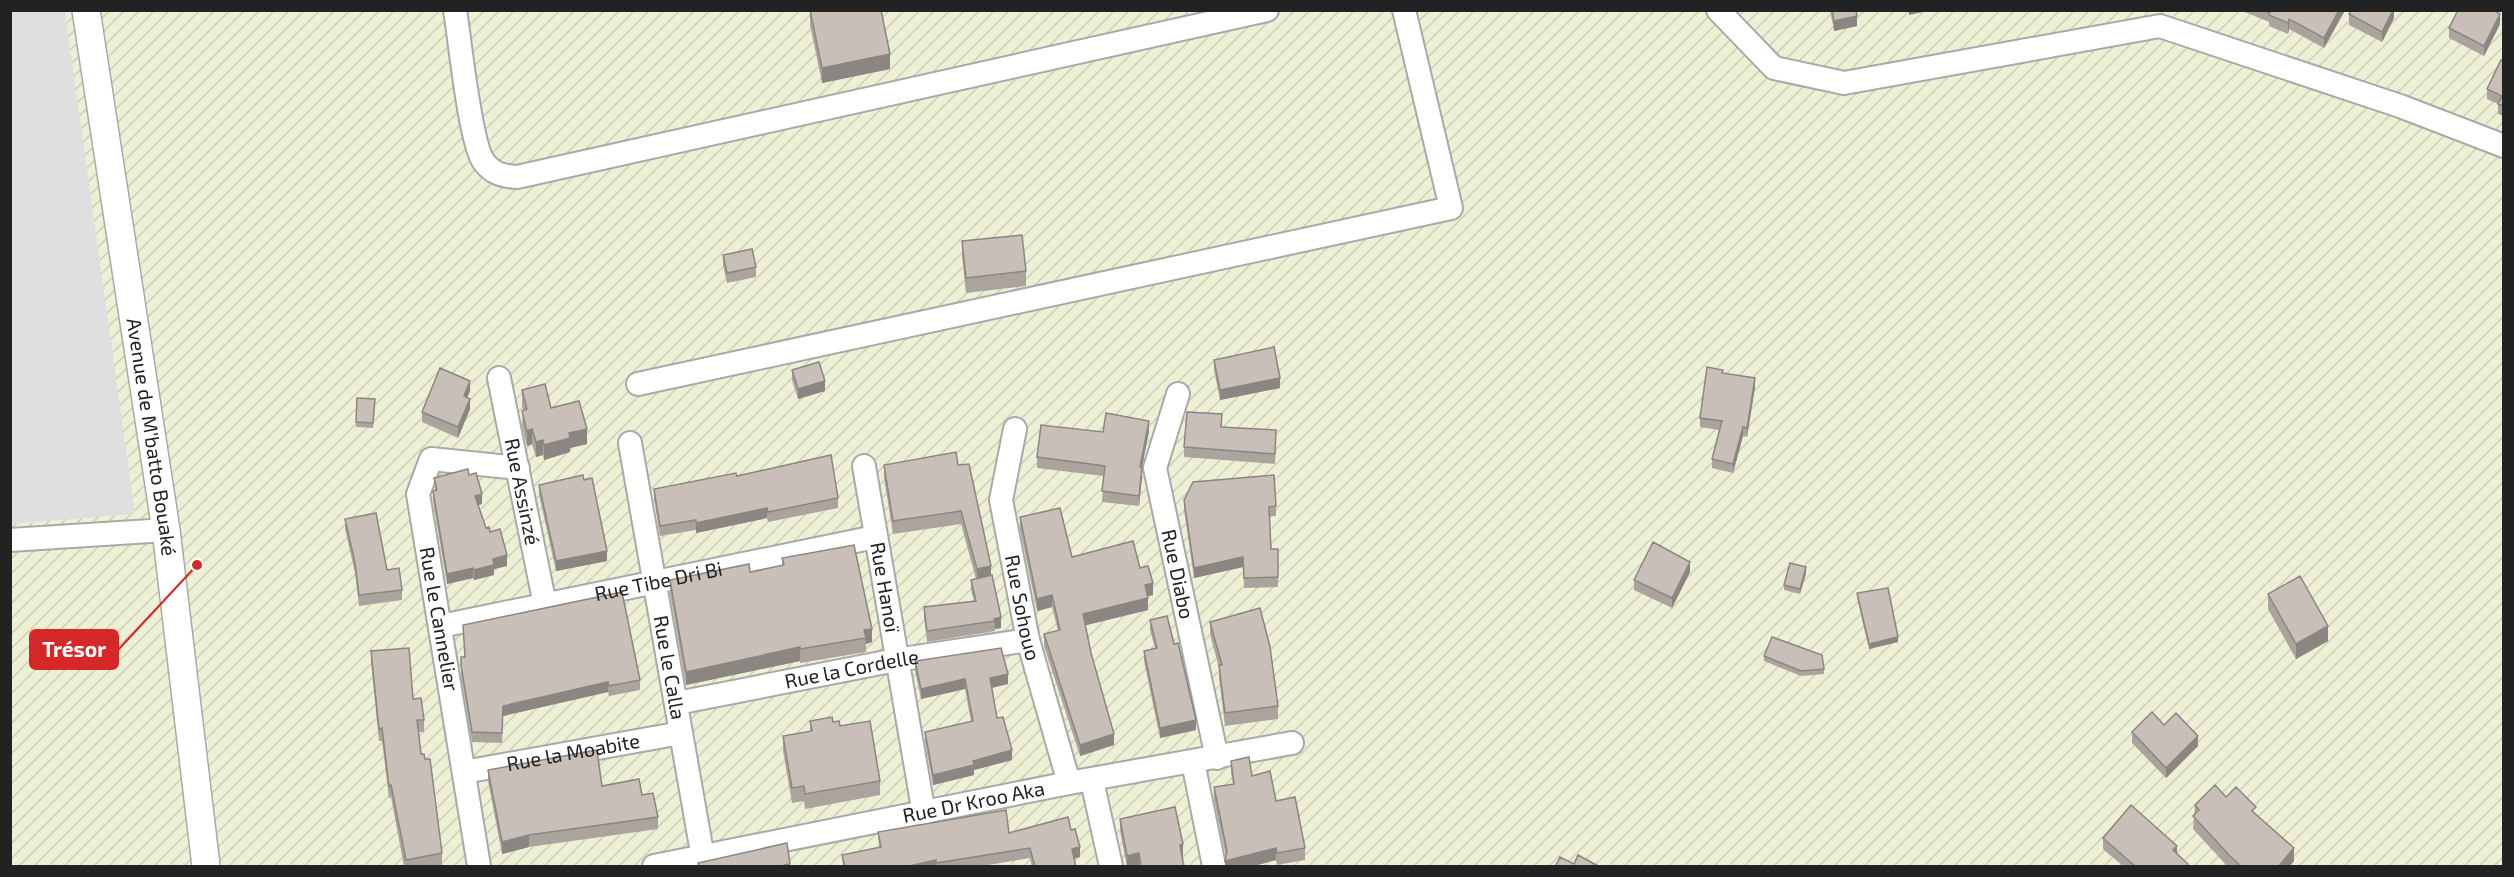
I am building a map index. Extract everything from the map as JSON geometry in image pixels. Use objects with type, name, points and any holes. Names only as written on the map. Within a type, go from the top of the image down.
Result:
[{"type":"street","name":"Avenue de M'batto Bouaké","points":[[86,10],[166,530],[206,867]]},
{"type":"street","points":[[455,10],[473,134],[483,161],[500,176],[517,177],[1267,10]]},
{"type":"street","points":[[638,384],[1451,208],[1404,10]]},
{"type":"street","points":[[1718,10],[1774,68],[1844,83],[2160,26],[2400,106],[2504,146]]},
{"type":"street","name":"Rue Assinzé","points":[[500,378],[545,605]]},
{"type":"street","name":"Rue Diabo","points":[[1178,394],[1155,468],[1217,758]]},
{"type":"street","name":"Rue Sohouo","points":[[1016,429],[1001,500],[1029,640],[1069,783]]},
{"type":"street","name":"Rue le Calla","points":[[630,443],[703,858]]},
{"type":"street","name":"Rue le Cannelier","points":[[479,867],[418,494],[431,459],[518,468]]},
{"type":"street","name":"Rue Hanoï","points":[[864,466],[924,814]]},
{"type":"street","points":[[10,540],[166,530]]},
{"type":"street","name":"Rue Tibe Dri Bi","points":[[441,626],[875,537]]},
{"type":"street","name":"Rue la Cordelle","points":[[676,703],[896,660],[1029,640]]},
{"type":"street","name":"Rue la Moabite","points":[[464,772],[681,733]]},
{"type":"street","name":"Rue Dr Kroo Aka","points":[[654,867],[1069,783],[1092,781],[1292,743]]},
{"type":"street","points":[[1193,762],[1214,867]]},
{"type":"street","points":[[1092,781],[1112,867]]},
{"type":"shaded area","points":[[11,11],[65,11],[136,515],[11,524]]},
{"type":"green space","points":[[65,11],[2503,11],[2503,866],[11,866],[11,524],[135,514]]},
{"type":"building","points":[[810,10],[881,10],[890,54],[822,68]]},
{"type":"building","points":[[1832,10],[1856,10],[1857,16],[1834,21]]},
{"type":"building","points":[[2265,10],[2339,10],[2324,38],[2289,19],[2288,23],[2269,15],[2270,13]]},
{"type":"building","points":[[2352,10],[2393,10],[2382,32],[2349,14]]},
{"type":"building","points":[[2458,10],[2495,10],[2500,14],[2484,46],[2449,28]]},
{"type":"building","points":[[2501,60],[2504,61],[2504,106],[2498,104],[2502,96],[2487,89]]},
{"type":"building","points":[[1022,235],[1026,271],[966,278],[962,241]]},
{"type":"building","points":[[752,249],[756,267],[727,273],[723,255]]},
{"type":"building","points":[[1274,347],[1280,378],[1220,390],[1214,360]]},
{"type":"building","points":[[819,362],[825,381],[798,389],[792,370]]},
{"type":"building","points":[[1707,367],[1723,370],[1722,373],[1755,378],[1747,428],[1743,427],[1733,464],[1712,459],[1722,421],[1700,418]]},
{"type":"building","points":[[440,368],[470,381],[464,396],[470,399],[458,427],[422,412]]},
{"type":"building","points":[[545,384],[551,408],[579,401],[587,429],[569,433],[570,438],[544,445],[543,440],[536,442],[532,429],[527,431],[522,411],[527,409],[522,390]]},
{"type":"building","points":[[357,398],[375,399],[373,423],[356,422]]},
{"type":"building","points":[[1187,412],[1222,414],[1221,427],[1276,430],[1275,454],[1184,447]]},
{"type":"building","points":[[1106,413],[1149,421],[1140,467],[1142,467],[1139,496],[1102,491],[1105,466],[1037,457],[1041,425],[1103,432]]},
{"type":"building","points":[[956,452],[958,465],[969,464],[991,566],[977,569],[961,511],[893,521],[884,465]]},
{"type":"building","points":[[831,455],[838,498],[768,512],[767,508],[696,523],[696,520],[660,526],[654,489],[736,473],[737,476]]},
{"type":"building","points":[[468,469],[469,475],[476,473],[482,494],[475,496],[486,528],[489,527],[490,532],[500,529],[507,555],[493,559],[494,565],[447,574],[433,491],[437,490],[434,478]]},
{"type":"building","points":[[583,475],[584,480],[592,478],[607,551],[556,561],[539,485]]},
{"type":"building","points":[[1274,475],[1276,506],[1269,507],[1271,549],[1278,549],[1278,577],[1244,578],[1243,557],[1194,568],[1184,500],[1193,482]]},
{"type":"building","points":[[1060,508],[1072,557],[1133,541],[1140,568],[1148,566],[1153,583],[1145,585],[1148,598],[1083,614],[1091,653],[1114,734],[1080,745],[1044,634],[1060,630],[1052,595],[1037,599],[1020,517]]},
{"type":"building","points":[[376,513],[387,570],[399,568],[402,590],[359,595],[355,563],[345,519]]},
{"type":"building","points":[[1653,542],[1690,562],[1672,598],[1634,580]]},
{"type":"building","points":[[854,545],[872,629],[864,630],[866,638],[800,649],[800,647],[686,672],[670,580],[749,564],[750,572],[784,565],[782,558]]},
{"type":"building","points":[[1790,563],[1806,567],[1800,589],[1784,585]]},
{"type":"building","points":[[992,575],[1001,617],[994,619],[995,621],[927,631],[924,607],[976,601],[971,580]]},
{"type":"building","points":[[2300,576],[2328,626],[2296,644],[2268,594]]},
{"type":"building","points":[[1888,588],[1898,637],[1869,644],[1857,593]]},
{"type":"building","points":[[622,592],[640,680],[609,686],[608,682],[503,706],[502,733],[472,732],[461,665],[461,657],[465,657],[463,625]]},
{"type":"building","points":[[1260,608],[1270,647],[1278,706],[1225,713],[1219,665],[1222,665],[1210,622]]},
{"type":"building","points":[[1167,616],[1174,644],[1178,643],[1196,720],[1160,728],[1144,651],[1157,648],[1150,620]]},
{"type":"building","points":[[1772,637],[1822,655],[1824,669],[1801,671],[1764,656]]},
{"type":"building","points":[[409,648],[413,699],[421,698],[424,720],[417,720],[421,754],[424,754],[425,759],[430,759],[442,853],[406,860],[391,785],[389,786],[382,728],[379,729],[371,651]]},
{"type":"building","points":[[1001,648],[1008,674],[990,678],[997,718],[1003,717],[1012,750],[973,761],[974,765],[933,775],[925,732],[973,721],[965,679],[921,689],[915,661]]},
{"type":"building","points":[[2152,712],[2164,725],[2176,713],[2198,736],[2166,768],[2132,732]]},
{"type":"building","points":[[832,717],[833,722],[839,721],[840,726],[870,721],[880,781],[805,794],[804,786],[792,788],[783,736],[812,731],[810,721]]},
{"type":"building","points":[[597,750],[602,786],[639,779],[642,795],[653,793],[658,817],[529,835],[502,842],[488,770]]},
{"type":"building","points":[[1249,757],[1252,776],[1270,771],[1276,801],[1295,797],[1305,848],[1277,853],[1276,848],[1225,861],[1227,851],[1214,787],[1234,784],[1231,761]]},
{"type":"building","points":[[2215,785],[2226,797],[2236,787],[2256,807],[2252,811],[2294,848],[2278,867],[2242,867],[2193,816],[2199,810],[2195,805]]},
{"type":"building","points":[[2131,805],[2177,846],[2173,850],[2188,864],[2186,867],[2136,867],[2103,838]]},
{"type":"building","points":[[1175,807],[1183,844],[1180,845],[1184,867],[1141,867],[1139,853],[1127,856],[1120,819]]},
{"type":"building","points":[[1006,810],[1009,833],[1068,817],[1071,830],[1075,829],[1080,847],[1072,849],[1076,867],[1035,867],[1030,848],[936,863],[936,860],[905,867],[845,867],[842,855],[881,847],[878,832]]},
{"type":"building","points":[[787,843],[790,864],[784,867],[699,867],[698,863]]},
{"type":"building","points":[[1578,855],[1600,867],[1555,867],[1560,857],[1574,864]]},
{"type":"place","name":"Trésor","points":[[197,565]]}]
